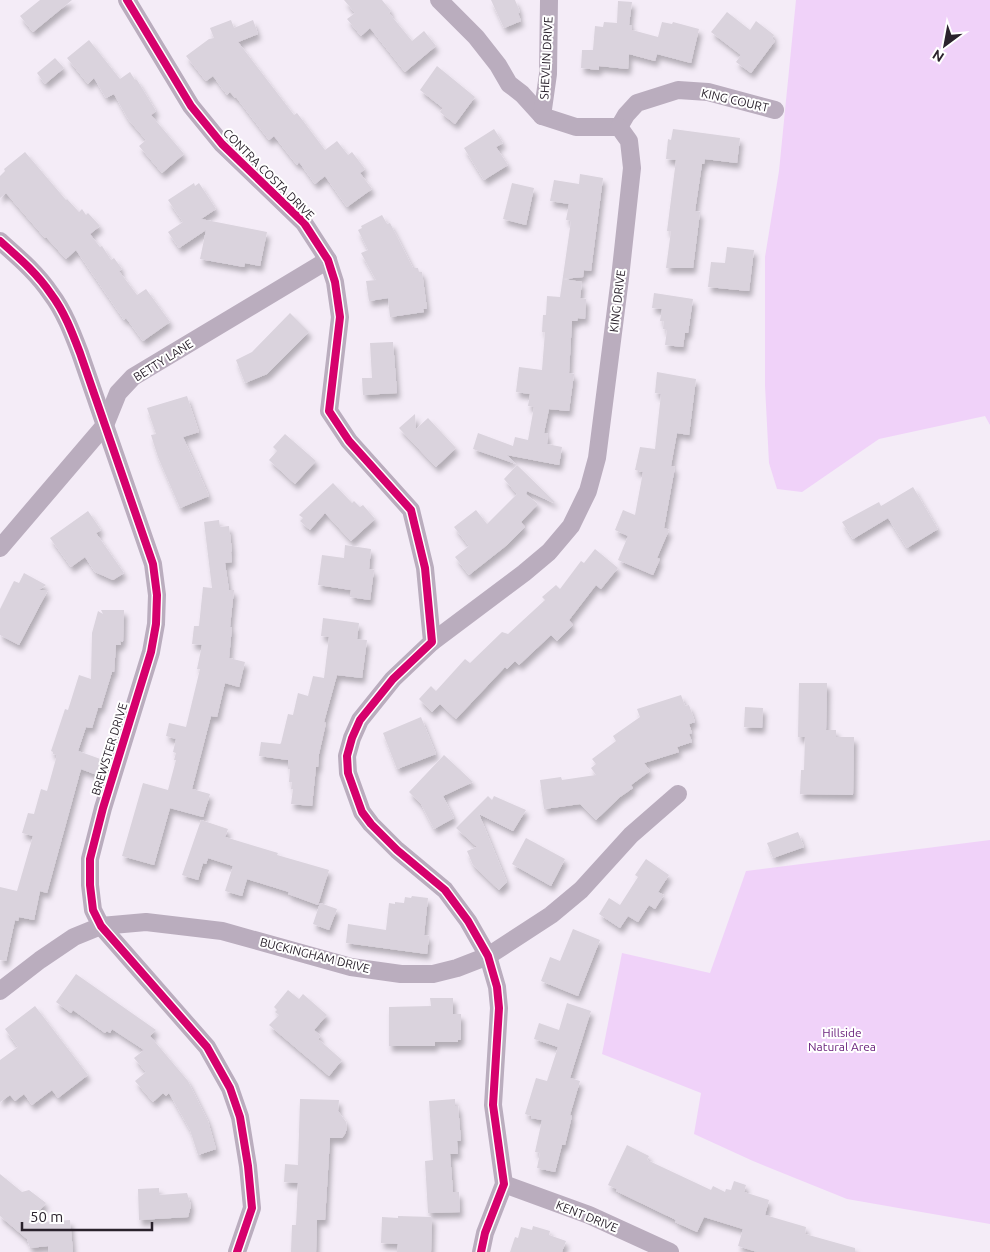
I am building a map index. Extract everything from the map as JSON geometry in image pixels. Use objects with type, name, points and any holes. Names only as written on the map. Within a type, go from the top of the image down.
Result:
[{"type":"street","name":"CONTRA COSTA DRIVE","points":[[127,0],[191,106],[222,144],[304,223],[328,260],[335,282],[340,317],[329,410],[349,441],[411,510],[424,568],[432,642]]},
{"type":"street","points":[[438,0],[476,37],[498,65],[509,84],[522,94],[542,116],[576,127],[619,127]]},
{"type":"street","name":"SHEVLIN DRIVE","points":[[542,116],[548,74],[549,0]]},
{"type":"street","name":"KING COURT","points":[[619,127],[626,115],[637,104],[678,90],[708,92],[775,110]]},
{"type":"street","name":"KING DRIVE","points":[[432,642],[524,573],[548,552],[571,526],[588,491],[597,458],[632,168],[629,140],[619,127]]},
{"type":"street","name":"BREWSTER DRIVE","points":[[0,241],[30,268],[52,294],[67,322],[80,352],[153,564],[157,595],[156,624],[151,652],[102,808],[90,859],[90,885],[93,910],[101,926],[207,1047],[230,1088],[240,1117],[248,1166],[252,1208],[237,1252]]},
{"type":"street","name":"BETTY LANE","points":[[0,548],[105,425],[118,393],[133,377],[328,260]]},
{"type":"street","points":[[432,642],[393,679],[360,720],[347,756],[348,773],[362,812],[371,824],[397,850],[445,890],[468,921],[488,956],[497,986],[499,1008],[493,1106],[504,1184],[485,1233],[481,1252]]},
{"type":"street","name":"BUCKINGHAM DRIVE","points":[[0,991],[74,937],[101,926],[146,922],[222,931],[351,966],[402,974],[433,974],[466,965],[488,956],[551,916],[581,890],[631,836],[678,794]]},
{"type":"street","name":"KENT DRIVE","points":[[504,1184],[589,1215],[670,1252]]},
{"type":"green space","points":[[796,0],[990,0],[990,425],[985,416],[879,439],[802,492],[777,489],[769,463],[765,386],[765,257],[779,171]]},
{"type":"green space","name":"Hillside Natural Area","points":[[990,840],[990,1224],[847,1199],[753,1161],[694,1134],[701,1093],[602,1054],[622,953],[710,973],[746,871]]},
{"type":"building","points":[[40,0],[72,0],[33,32],[20,16]]},
{"type":"building","points":[[344,0],[382,0],[391,11],[389,13],[412,41],[424,31],[436,46],[405,72],[370,28],[361,36],[347,19],[355,13]]},
{"type":"building","points":[[491,0],[515,0],[520,12],[518,13],[521,21],[504,28]]},
{"type":"building","points":[[618,1],[632,2],[629,25],[632,25],[632,30],[658,37],[662,22],[672,24],[673,22],[699,29],[691,63],[657,54],[655,61],[629,54],[628,69],[599,66],[599,70],[581,68],[582,50],[593,50],[595,26],[603,27],[604,22],[617,23]]},
{"type":"building","points":[[727,12],[750,30],[756,21],[774,35],[772,39],[775,41],[751,73],[736,62],[741,55],[711,32]]},
{"type":"building","points":[[231,20],[234,28],[253,20],[258,34],[238,42],[294,115],[297,113],[325,150],[337,141],[348,155],[352,152],[365,169],[360,173],[372,189],[347,207],[325,176],[315,184],[299,162],[297,165],[274,136],[269,140],[236,97],[230,92],[227,95],[213,76],[206,81],[186,56],[209,39],[214,38],[210,28]]},
{"type":"building","points":[[89,40],[120,79],[130,72],[135,80],[137,80],[156,111],[151,115],[184,154],[162,173],[139,146],[146,140],[128,119],[114,94],[106,98],[94,78],[88,84],[67,58]]},
{"type":"building","points":[[55,58],[64,68],[45,84],[37,73]]},
{"type":"building","points":[[437,66],[475,97],[455,124],[440,112],[443,108],[420,90]]},
{"type":"building","points":[[494,129],[503,143],[496,147],[508,165],[484,180],[464,148]]},
{"type":"building","points":[[673,129],[740,138],[737,163],[705,159],[704,164],[702,164],[695,211],[700,212],[693,268],[666,268],[671,231],[667,231],[676,160],[666,159],[668,139],[671,140]]},
{"type":"building","points":[[25,152],[66,200],[79,212],[82,209],[86,215],[88,213],[100,226],[90,234],[100,247],[102,246],[111,260],[114,258],[122,269],[119,271],[137,295],[146,289],[170,322],[143,341],[126,318],[124,320],[76,250],[66,259],[6,193],[0,198],[0,176],[5,171],[4,169]]},
{"type":"building","points":[[580,174],[603,178],[591,271],[584,270],[583,277],[563,279],[582,282],[580,298],[586,299],[585,319],[578,318],[577,321],[572,321],[569,373],[574,374],[569,411],[549,409],[544,433],[548,434],[547,444],[562,447],[559,465],[507,455],[516,464],[473,449],[478,433],[513,446],[515,437],[528,440],[534,407],[528,406],[530,394],[516,392],[519,367],[542,370],[545,332],[542,332],[543,315],[546,315],[547,296],[560,297],[571,221],[566,220],[569,204],[550,201],[554,180],[579,184]]},
{"type":"building","points":[[194,183],[195,186],[199,183],[216,209],[201,219],[267,232],[260,266],[245,263],[244,267],[200,259],[206,230],[179,248],[168,232],[183,222],[168,200]]},
{"type":"building","points":[[512,183],[534,188],[526,225],[503,219]]},
{"type":"building","points":[[382,215],[387,224],[390,223],[413,268],[418,268],[419,272],[422,272],[427,309],[423,309],[424,312],[390,317],[388,298],[369,301],[366,281],[376,280],[361,253],[368,250],[358,230],[362,228],[361,226]]},
{"type":"building","points":[[727,247],[754,250],[749,291],[708,287],[711,262],[725,263]]},
{"type":"building","points":[[654,293],[693,299],[688,333],[685,333],[683,347],[665,345],[667,330],[663,329],[664,321],[660,321],[662,309],[652,308]]},
{"type":"building","points":[[290,313],[309,332],[267,374],[245,383],[236,360],[252,352]]},
{"type":"building","points":[[393,342],[397,393],[363,395],[362,378],[372,378],[370,343]]},
{"type":"building","points":[[657,372],[696,379],[689,435],[677,433],[671,466],[675,467],[664,528],[669,530],[657,558],[660,559],[653,575],[618,560],[628,536],[615,530],[623,510],[635,515],[643,472],[635,470],[640,447],[655,449],[661,394],[655,393]]},
{"type":"building","points":[[187,396],[199,432],[183,437],[209,496],[180,508],[158,457],[151,435],[156,434],[147,408]]},
{"type":"building","points":[[415,414],[416,429],[428,418],[456,448],[436,467],[399,428]]},
{"type":"building","points":[[285,434],[316,461],[295,484],[269,460],[277,451],[273,447]]},
{"type":"building","points":[[517,465],[555,502],[527,491],[526,494],[538,504],[521,522],[525,527],[507,545],[469,575],[455,557],[469,546],[454,527],[476,510],[487,524],[517,494],[504,479]]},
{"type":"building","points":[[333,483],[352,503],[354,501],[360,507],[363,505],[375,519],[351,541],[325,513],[310,530],[300,521],[303,518],[299,515]]},
{"type":"building","points":[[913,487],[938,529],[907,548],[888,518],[853,539],[842,522],[879,502],[881,506]]},
{"type":"building","points":[[88,511],[101,530],[96,533],[124,573],[113,580],[95,572],[85,557],[71,567],[50,538]]},
{"type":"building","points":[[219,520],[220,527],[229,526],[232,551],[232,562],[225,563],[229,590],[234,590],[229,658],[245,662],[239,687],[225,683],[217,717],[211,716],[192,789],[210,794],[203,817],[170,808],[154,865],[122,856],[143,783],[168,790],[176,760],[174,760],[176,753],[173,752],[176,739],[166,736],[169,723],[186,727],[200,669],[197,669],[202,645],[192,644],[194,626],[199,626],[203,587],[212,588],[204,522]]},
{"type":"building","points":[[345,545],[371,549],[369,569],[374,570],[370,600],[350,597],[351,590],[318,585],[322,555],[344,558]]},
{"type":"building","points":[[595,549],[618,568],[601,589],[596,585],[569,620],[573,625],[557,641],[551,635],[519,665],[515,661],[507,669],[505,667],[456,719],[440,704],[432,712],[419,699],[431,686],[436,691],[465,659],[470,663],[502,632],[508,634],[545,600],[542,597],[556,585],[560,589],[581,561],[584,563]]},
{"type":"building","points":[[24,573],[46,585],[39,590],[48,590],[19,645],[0,635],[0,609],[14,581],[19,583]]},
{"type":"building","points":[[101,610],[124,610],[123,642],[120,641],[121,645],[116,645],[114,672],[112,672],[101,708],[98,708],[92,728],[86,727],[78,751],[106,761],[105,764],[101,764],[97,775],[81,769],[47,893],[40,891],[34,920],[19,917],[18,921],[15,920],[6,961],[0,960],[0,887],[17,891],[33,836],[22,833],[28,813],[34,814],[41,789],[47,791],[57,755],[51,751],[65,709],[68,710],[79,675],[91,679],[92,633],[98,611],[103,614]]},
{"type":"building","points":[[323,618],[359,623],[357,639],[367,640],[362,678],[337,675],[324,722],[326,723],[318,767],[316,767],[312,806],[291,804],[293,789],[291,789],[292,782],[289,782],[290,769],[288,769],[288,760],[259,756],[261,742],[281,743],[288,714],[293,715],[298,693],[308,696],[313,676],[324,678],[329,637],[321,636]]},
{"type":"building","points":[[799,683],[827,683],[826,730],[836,730],[836,737],[854,737],[853,795],[800,794],[801,770],[804,770],[805,737],[798,737]]},
{"type":"building","points":[[681,695],[685,706],[689,705],[695,722],[689,724],[692,733],[689,734],[692,742],[677,747],[679,752],[644,763],[650,771],[631,785],[633,788],[620,797],[596,820],[580,804],[544,809],[540,780],[561,777],[562,780],[596,775],[591,768],[596,764],[592,759],[616,741],[613,736],[640,717],[637,709]]},
{"type":"building","points":[[745,707],[763,708],[762,728],[744,727]]},
{"type":"building","points":[[421,717],[436,754],[397,769],[383,733]]},
{"type":"building","points":[[444,755],[473,782],[443,796],[454,818],[434,829],[421,804],[409,792]]},
{"type":"building","points":[[488,796],[492,800],[494,796],[526,810],[513,831],[479,814],[507,882],[499,890],[473,865],[467,851],[477,847],[456,828]]},
{"type":"building","points":[[201,820],[228,829],[225,837],[329,870],[318,905],[288,894],[289,892],[247,879],[242,896],[225,891],[233,866],[208,858],[206,864],[203,863],[198,880],[182,875]]},
{"type":"building","points":[[798,832],[804,847],[773,858],[767,843]]},
{"type":"building","points":[[526,838],[565,859],[551,886],[512,864]]},
{"type":"building","points":[[646,859],[669,875],[658,892],[664,895],[655,909],[649,905],[638,922],[628,916],[620,928],[599,914],[609,898],[620,905],[638,877],[635,875]]},
{"type":"building","points":[[412,896],[428,898],[424,935],[429,936],[427,954],[346,943],[348,924],[386,930],[389,903],[404,903],[405,897],[411,898]]},
{"type":"building","points":[[320,903],[337,909],[329,930],[313,924]]},
{"type":"building","points":[[573,929],[600,940],[578,996],[541,981],[550,957],[560,961]]},
{"type":"building","points":[[76,974],[156,1030],[150,1036],[188,1081],[208,1121],[216,1149],[198,1155],[190,1130],[169,1093],[166,1096],[163,1093],[153,1102],[135,1081],[146,1072],[134,1058],[144,1050],[112,1029],[110,1033],[107,1031],[105,1033],[73,1010],[71,1013],[56,1002]]},
{"type":"building","points":[[288,990],[299,999],[303,994],[327,1015],[314,1030],[321,1036],[318,1039],[342,1060],[329,1076],[269,1025],[279,1015],[275,1012],[277,1010],[274,1007]]},
{"type":"building","points":[[430,998],[453,998],[453,1014],[461,1014],[461,1040],[458,1040],[458,1042],[435,1042],[435,1046],[389,1046],[389,1007],[431,1006]]},
{"type":"building","points":[[567,1003],[591,1011],[570,1078],[580,1081],[570,1115],[572,1116],[565,1145],[562,1145],[555,1172],[537,1168],[540,1153],[535,1152],[542,1120],[531,1118],[531,1116],[525,1114],[536,1078],[547,1081],[558,1047],[534,1039],[539,1023],[559,1030]]},
{"type":"building","points":[[35,1006],[88,1075],[58,1098],[52,1090],[32,1105],[24,1094],[15,1101],[10,1095],[0,1102],[0,1060],[18,1047],[5,1029]]},
{"type":"building","points":[[300,1099],[339,1100],[338,1111],[346,1122],[347,1128],[342,1138],[330,1138],[325,1220],[317,1220],[316,1252],[291,1252],[292,1225],[296,1225],[298,1183],[284,1182],[285,1164],[298,1165]]},
{"type":"building","points":[[455,1099],[455,1106],[458,1106],[461,1141],[457,1141],[458,1154],[450,1154],[453,1192],[459,1192],[460,1212],[428,1213],[425,1161],[433,1160],[429,1101]]},
{"type":"building","points":[[627,1145],[649,1156],[647,1160],[711,1190],[713,1186],[725,1192],[726,1189],[731,1190],[734,1181],[746,1185],[744,1192],[769,1200],[765,1215],[806,1227],[805,1234],[855,1248],[855,1252],[757,1252],[738,1246],[743,1229],[704,1217],[697,1232],[675,1222],[676,1220],[616,1191],[617,1189],[608,1185]]},
{"type":"building","points":[[0,1174],[22,1192],[29,1190],[46,1203],[29,1223],[70,1220],[73,1252],[48,1252],[48,1246],[30,1248],[27,1239],[0,1216]]},
{"type":"building","points":[[159,1188],[159,1195],[187,1193],[191,1205],[188,1217],[139,1220],[138,1189]]},
{"type":"building","points":[[398,1216],[432,1217],[431,1252],[397,1252],[398,1244],[381,1243],[382,1217],[398,1218]]},
{"type":"building","points":[[533,1226],[550,1231],[549,1235],[566,1241],[562,1252],[510,1252],[515,1237],[518,1238],[521,1227],[532,1230]]},
{"type":"cycle path","points":[[127,0],[191,106],[222,144],[304,223],[328,260],[335,282],[340,317],[329,411],[349,441],[411,510],[425,568],[432,642],[393,679],[360,720],[347,756],[348,773],[362,812],[371,824],[397,850],[445,890],[468,921],[488,956],[497,987],[499,1008],[493,1105],[504,1184],[485,1233],[481,1252]]},
{"type":"cycle path","points":[[0,241],[40,279],[60,307],[80,353],[153,564],[157,595],[156,624],[151,652],[103,808],[90,859],[90,885],[93,910],[101,926],[207,1047],[230,1088],[240,1117],[248,1166],[252,1208],[237,1252]]}]
